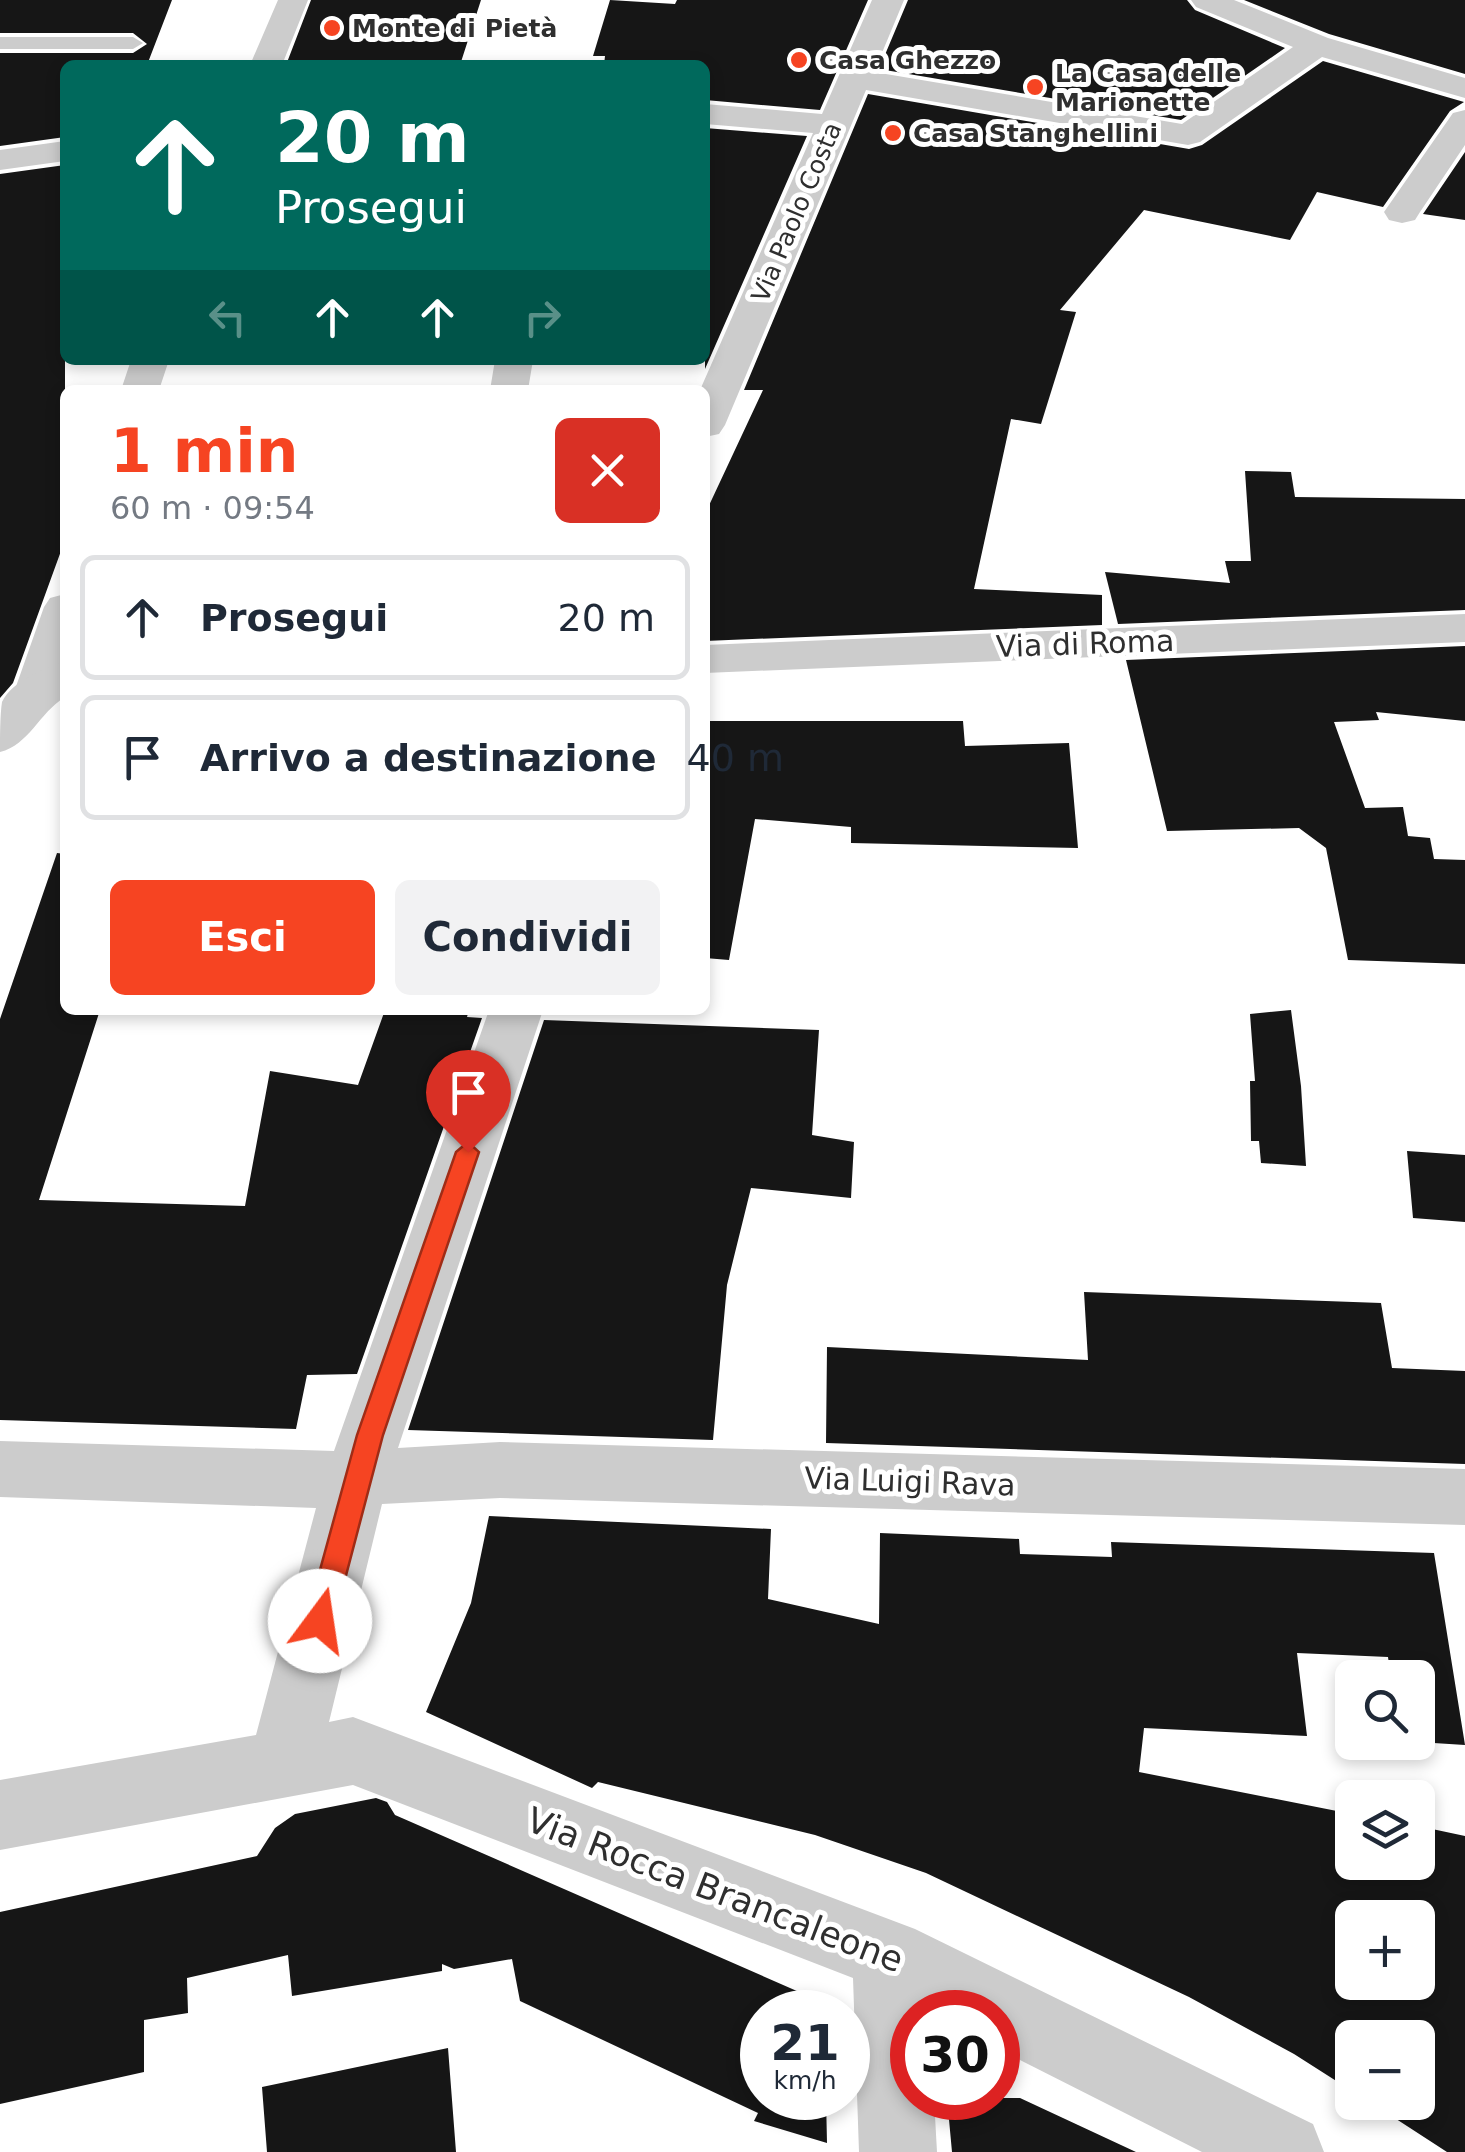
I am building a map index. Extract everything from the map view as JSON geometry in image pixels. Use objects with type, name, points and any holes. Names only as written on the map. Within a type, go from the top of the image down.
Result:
[{"type":"street","points":[[268,60],[293,0]]},
{"type":"street","name":"Via Paolo Costa","points":[[710,414],[888,0]]},
{"type":"street","points":[[1207,0],[1317,45],[1465,88]]},
{"type":"street","points":[[853,78],[1188,135],[1317,45]]},
{"type":"street","points":[[710,114],[833,125]]},
{"type":"street","points":[[1402,212],[1465,120]]},
{"type":"street","points":[[0,160],[60,152]]},
{"type":"street","name":"Via di Roma","points":[[710,659],[1465,628]]},
{"type":"street","points":[[0,735],[50,686],[60,633]]},
{"type":"street","points":[[0,1815],[284,1763],[356,1479],[514,1015]]},
{"type":"street","name":"Via Luigi Rava","points":[[0,1470],[300,1481],[500,1470],[1465,1497]]},
{"type":"street","name":"Via Rocca Brancaleone","points":[[284,1763],[354,1751],[889,1955],[1285,2152]]},
{"type":"street","points":[[889,1955],[898,2152]]},
{"type":"lane","points":[[0,44],[133,43]]},
{"type":"building","points":[[0,0],[172,0],[149,60],[60,60],[60,138],[0,146],[0,53],[133,53],[147,44],[133,33],[0,33]]},
{"type":"building","points":[[311,0],[481,0],[462,60],[288,60]]},
{"type":"building","points":[[610,0],[675,4],[677,0],[868,0],[820,110],[710,100],[710,60],[605,60],[605,56],[593,56]]},
{"type":"building","points":[[908,0],[1187,0],[1195,10],[1285,48],[1181,120],[879,69]]},
{"type":"building","points":[[1244,0],[1465,0],[1465,74],[1329,34]]},
{"type":"building","points":[[1323,61],[1464,102],[1450,111],[1383,207],[1317,192],[1290,240],[1144,210],[1060,310],[1076,312],[1041,424],[1011,419],[974,589],[1102,595],[1102,625],[710,641],[710,503],[763,390],[744,390],[868,94],[1189,149],[1202,145]]},
{"type":"building","points":[[710,128],[807,136],[710,358]]},
{"type":"building","points":[[1465,152],[1465,220],[1423,214]]},
{"type":"building","points":[[60,166],[60,365],[65,365],[65,385],[60,385],[60,554],[13,683],[0,698],[0,174]]},
{"type":"building","points":[[1245,471],[1291,472],[1295,497],[1465,499],[1465,610],[1118,624],[1105,572],[1230,583],[1225,561],[1251,561]]},
{"type":"building","points":[[1465,646],[1465,721],[1376,712],[1379,720],[1334,722],[1365,808],[1403,807],[1408,836],[1430,838],[1434,859],[1465,860],[1465,964],[1348,960],[1326,848],[1299,828],[1167,831],[1126,660]]},
{"type":"building","points":[[710,721],[963,721],[965,746],[1069,743],[1078,848],[851,843],[851,827],[755,819],[729,960],[710,958]]},
{"type":"building","points":[[60,853],[60,1015],[98,1015],[39,1200],[245,1206],[270,1071],[358,1085],[383,1015],[482,1018],[357,1374],[307,1375],[296,1429],[0,1420],[0,1019]]},
{"type":"building","points":[[1291,1010],[1306,1166],[1261,1163],[1259,1141],[1251,1141],[1250,1081],[1255,1081],[1250,1014]]},
{"type":"building","points":[[544,1020],[819,1030],[812,1135],[854,1142],[851,1198],[751,1188],[727,1285],[713,1440],[408,1430]]},
{"type":"building","points":[[1407,1151],[1465,1155],[1465,1222],[1413,1218]]},
{"type":"building","points":[[1084,1292],[1381,1303],[1392,1368],[1465,1371],[1465,1464],[826,1443],[827,1347],[1088,1360]]},
{"type":"building","points":[[489,1516],[771,1529],[768,1599],[879,1624],[880,1533],[1019,1539],[1020,1554],[1112,1557],[1111,1542],[1434,1553],[1465,1745],[1435,1743],[1435,1660],[1297,1653],[1307,1736],[1144,1728],[1139,1772],[1335,1811],[1335,1880],[1435,1880],[1435,1830],[1465,1836],[1465,2152],[1447,2152],[1398,2120],[1435,2120],[1435,2020],[1335,2020],[1335,2080],[1189,1997],[926,1873],[815,1835],[598,1782],[592,1788],[426,1712],[471,1603]]},
{"type":"building","points":[[376,1798],[387,1802],[395,1815],[795,1990],[740,1990],[740,2105],[520,2001],[512,1959],[454,1969],[442,1964],[442,1971],[292,1996],[288,1955],[187,1978],[188,2013],[144,2020],[144,2072],[0,2104],[0,1912],[257,1856],[275,1828],[295,1814]]},
{"type":"building","points":[[448,2048],[456,2152],[267,2152],[262,2087]]},
{"type":"building","points":[[1020,2098],[1136,2152],[952,2152],[949,2120],[1020,2120]]},
{"type":"building","points":[[826,2120],[827,2143],[754,2121]]},
{"type":"place","name":"Monte di Pietà","points":[[332,28]]},
{"type":"place","name":"Casa Ghezzo","points":[[799,60]]},
{"type":"place","name":"La Casa delle Marionette","points":[[1035,87]]},
{"type":"place","name":"Casa Stanghellini","points":[[893,133]]},
{"type":"route","points":[[320,1621],[356,1479],[468,1152]]}]
